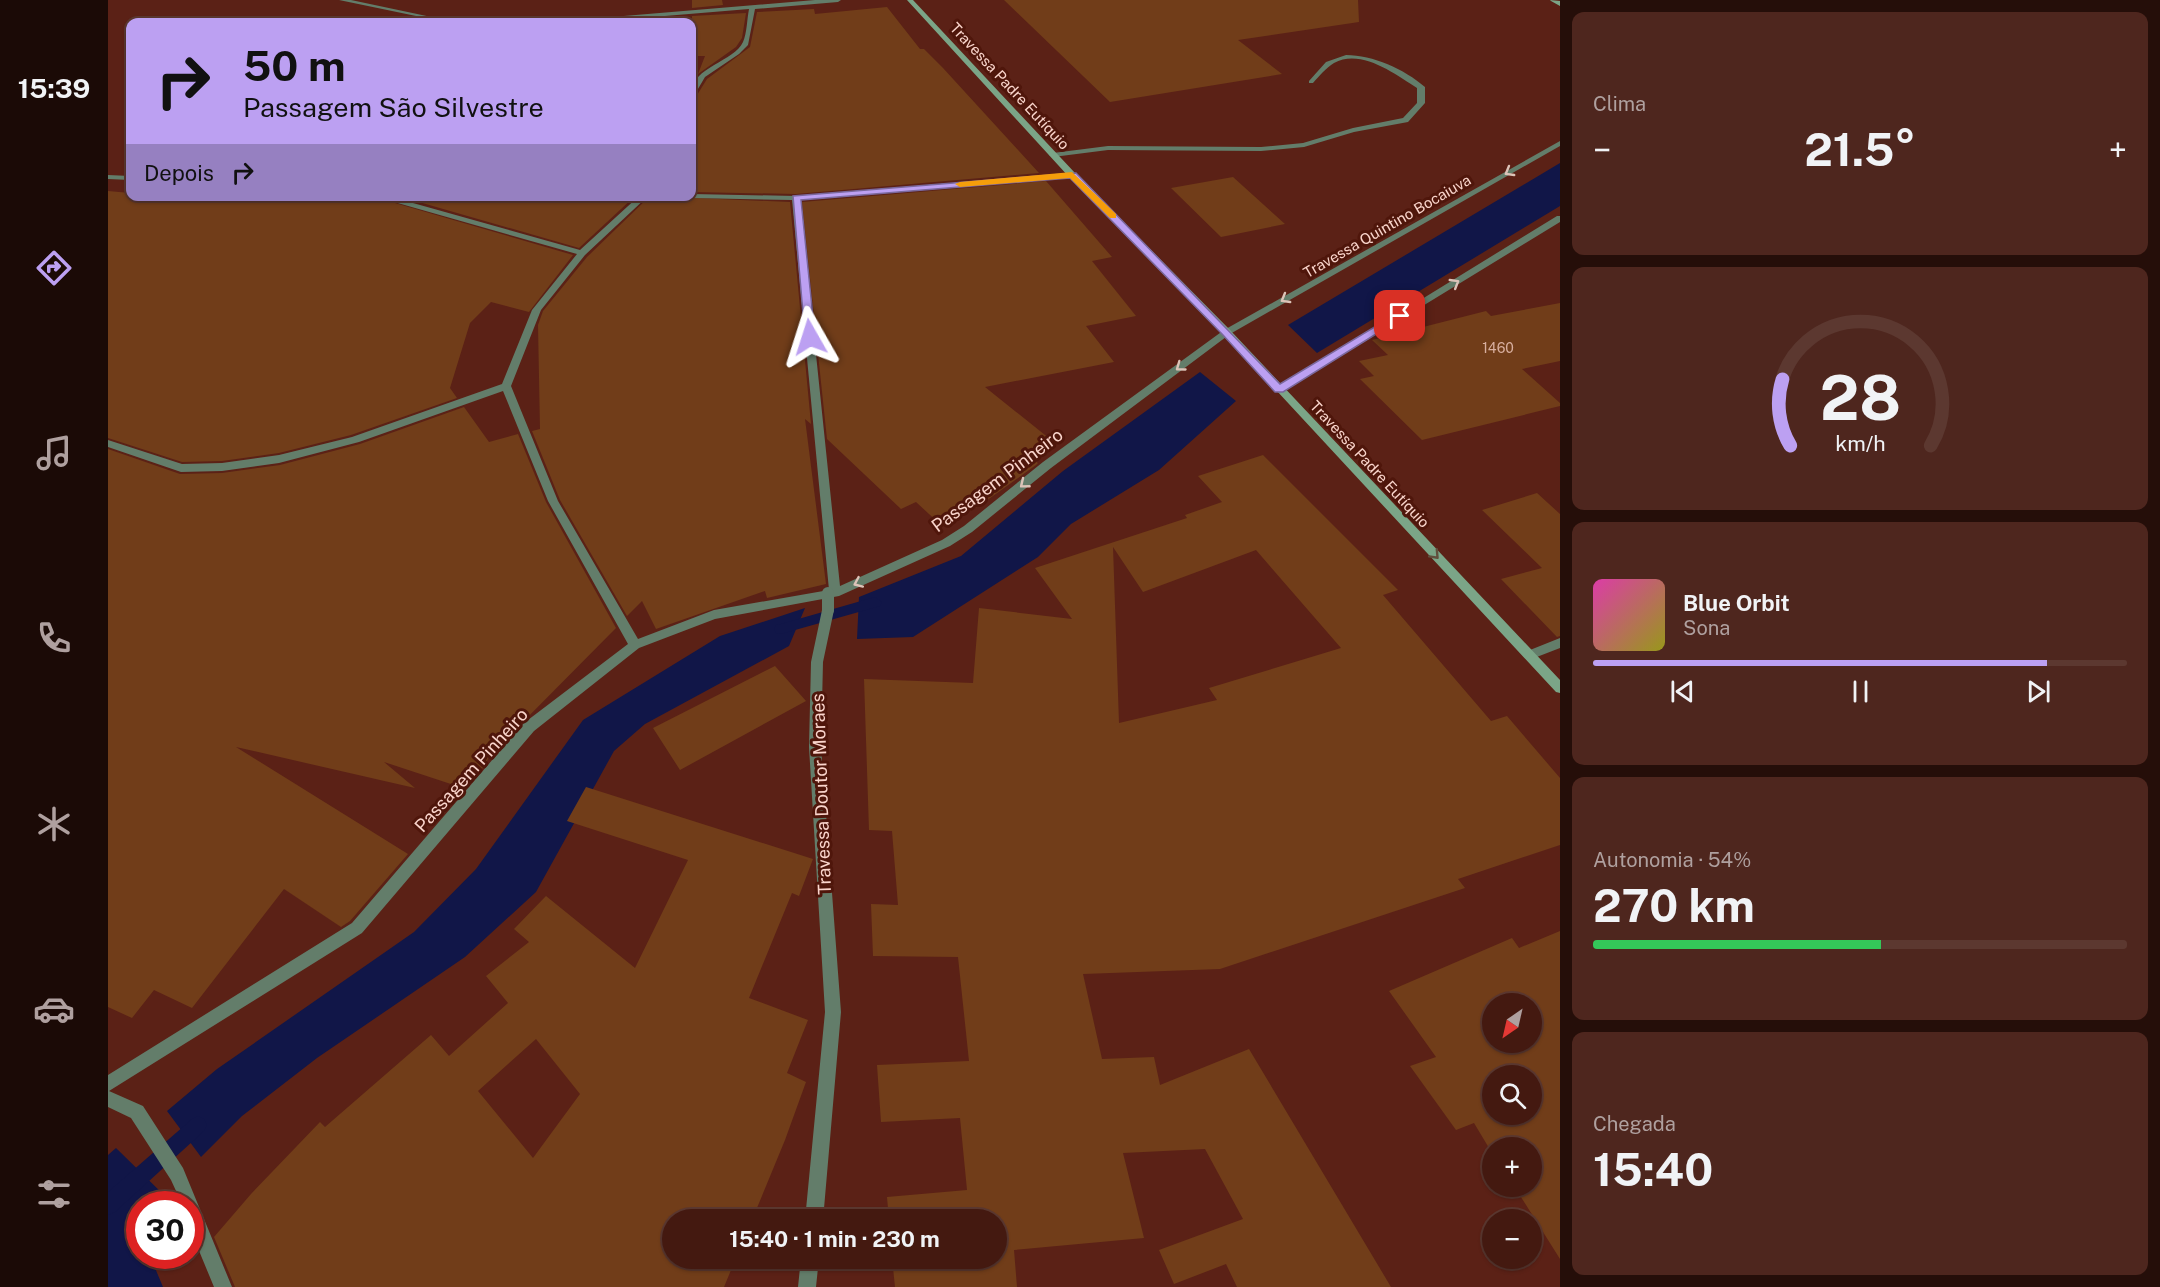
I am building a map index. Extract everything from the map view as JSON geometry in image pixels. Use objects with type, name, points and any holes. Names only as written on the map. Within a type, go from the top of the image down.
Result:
[{"type":"main road","name":"Travessa Padre Eutíquio","points":[[910,0],[1053,155],[1227,332],[1560,688]]},
{"type":"main road","points":[[1553,0],[1560,4]]},
{"type":"street","points":[[342,0],[432,18]]},
{"type":"street","points":[[626,18],[838,0]]},
{"type":"street","points":[[696,86],[703,76],[737,53],[746,44],[752,8]]},
{"type":"street","points":[[1053,155],[1108,148],[1261,150],[1304,145],[1353,130],[1405,120],[1422,103],[1421,87],[1385,64],[1352,57],[1334,60],[1311,82]]},
{"type":"street","name":"Travessa Quintino Bocaiuva","points":[[1227,332],[1560,143]]},
{"type":"street","points":[[696,196],[796,198],[1072,175]]},
{"type":"street","points":[[108,177],[126,178]]},
{"type":"street","name":"Travessa Doutor Moraes","points":[[796,198],[831,593],[817,662],[815,747],[833,1012],[815,1209]]},
{"type":"street","points":[[395,201],[582,253]]},
{"type":"street","points":[[635,645],[554,501],[506,386],[537,310],[582,253],[639,201]]},
{"type":"street","points":[[1279,390],[1560,218]]},
{"type":"street","name":"Passagem Pinheiro","points":[[108,1084],[357,928],[529,727],[635,645],[714,615],[831,593],[917,558],[968,529],[1047,465],[1227,332]]},
{"type":"street","points":[[108,443],[181,468],[222,467],[279,459],[355,440],[506,386]]},
{"type":"street","points":[[1528,655],[1560,643]]},
{"type":"street","points":[[108,1099],[137,1112],[177,1174],[184,1191]]},
{"type":"street","points":[[204,1240],[223,1287]]},
{"type":"street","points":[[807,1287],[809,1269]]},
{"type":"shaded area","points":[[1560,163],[1560,206],[1317,353],[1288,325]]},
{"type":"shaded area","points":[[1200,372],[1236,401],[1159,470],[1071,524],[1038,557],[913,637],[857,639],[859,597],[961,556],[1063,471]]},
{"type":"shaded area","points":[[805,608],[789,646],[645,724],[614,751],[536,892],[465,957],[317,1058],[242,1116],[201,1157],[167,1111],[217,1069],[414,932],[476,869],[583,720],[720,636]]},
{"type":"shaded area","points":[[116,1148],[160,1191],[126,1191],[126,1269],[155,1269],[163,1287],[108,1287],[108,1155]]},
{"type":"building","points":[[692,0],[722,0],[723,5],[692,8]]},
{"type":"building","points":[[1004,0],[1358,0],[1359,22],[1238,40],[1282,74],[1110,102]]},
{"type":"building","points":[[887,7],[920,49],[924,49],[943,68],[1039,173],[796,194],[696,192],[696,95],[707,79],[750,47],[757,12],[814,9],[815,14]]},
{"type":"building","points":[[746,13],[742,38],[736,47],[698,74],[705,56],[696,56],[696,18],[692,16]]},
{"type":"building","points":[[1233,177],[1285,224],[1221,237],[1171,188]]},
{"type":"building","points":[[1046,181],[1112,257],[1092,261],[1136,316],[1086,326],[1114,362],[985,387],[1055,443],[1029,457],[1038,463],[1036,465],[979,506],[942,526],[916,502],[901,509],[827,439],[802,202]]},
{"type":"building","points":[[108,191],[126,193],[126,201],[388,201],[573,255],[529,312],[491,302],[470,323],[450,388],[457,398],[351,435],[279,453],[222,461],[182,462],[108,438]]},
{"type":"building","points":[[696,198],[790,202],[811,424],[805,419],[826,584],[767,598],[765,591],[656,629],[642,601],[627,616],[560,500],[532,431],[540,429],[538,325],[543,311],[587,257],[645,201],[696,201]]},
{"type":"building","points":[[415,201],[630,201],[579,248]]},
{"type":"building","points":[[1560,303],[1560,361],[1522,369],[1560,403],[1560,406],[1422,440],[1360,379],[1374,376],[1359,361],[1388,355],[1372,340],[1486,311],[1491,316]]},
{"type":"building","points":[[464,407],[489,442],[518,434],[546,502],[616,628],[512,733],[503,728],[485,765],[478,774],[468,771],[460,787],[384,762],[415,788],[236,747],[408,854],[350,921],[341,927],[284,889],[192,1008],[154,990],[132,1018],[108,1007],[108,449],[180,474],[222,473],[280,465],[360,444]]},
{"type":"building","points":[[1263,455],[1398,590],[1383,595],[1491,721],[1507,716],[1560,778],[1560,845],[1458,879],[1465,888],[1220,969],[1083,974],[1102,1059],[1154,1057],[1160,1085],[1249,1049],[1391,1287],[1237,1287],[1226,1264],[1174,1284],[1159,1250],[1243,1219],[1205,1149],[1123,1153],[1144,1238],[1014,1250],[1017,1287],[895,1287],[893,1269],[1007,1269],[1007,1209],[888,1209],[887,1197],[967,1190],[960,1118],[881,1122],[877,1065],[969,1061],[958,957],[873,956],[871,904],[898,905],[892,831],[869,830],[864,679],[973,683],[979,608],[1072,619],[1035,568],[1187,518],[1185,515],[1222,502],[1198,476]],"holes":[[[1113,547],[1143,592],[1256,550],[1341,648],[1209,688],[1217,700],[1119,723]]]},
{"type":"building","points":[[1537,493],[1560,514],[1560,636],[1557,637],[1501,579],[1542,568],[1482,510]]},
{"type":"building","points":[[775,666],[806,701],[680,770],[653,728]]},
{"type":"building","points":[[586,787],[813,859],[799,896],[792,893],[749,998],[808,1020],[787,1073],[806,1082],[757,1209],[662,1209],[662,1269],[731,1269],[724,1287],[235,1287],[214,1237],[251,1194],[320,1122],[325,1127],[431,1035],[449,1056],[508,1003],[486,976],[529,942],[514,929],[546,896],[635,968],[688,860],[567,821]],"holes":[[[536,1039],[580,1094],[533,1158],[478,1091]]]},
{"type":"building","points":[[1560,931],[1560,1259],[1542,1230],[1542,1209],[1528,1209],[1521,1197],[1542,1197],[1542,1137],[1482,1137],[1474,1123],[1456,1130],[1410,1066],[1436,1057],[1389,991],[1512,938],[1519,948]]},
{"type":"waterway","points":[[781,629],[875,602]]},
{"type":"waterway","points":[[108,1205],[198,1125]]},
{"type":"slow traffic","points":[[960,184],[1072,175],[1113,216]]},
{"type":"route","points":[[810,337],[796,198],[1072,175],[1227,332],[1279,390],[1400,316]]}]
